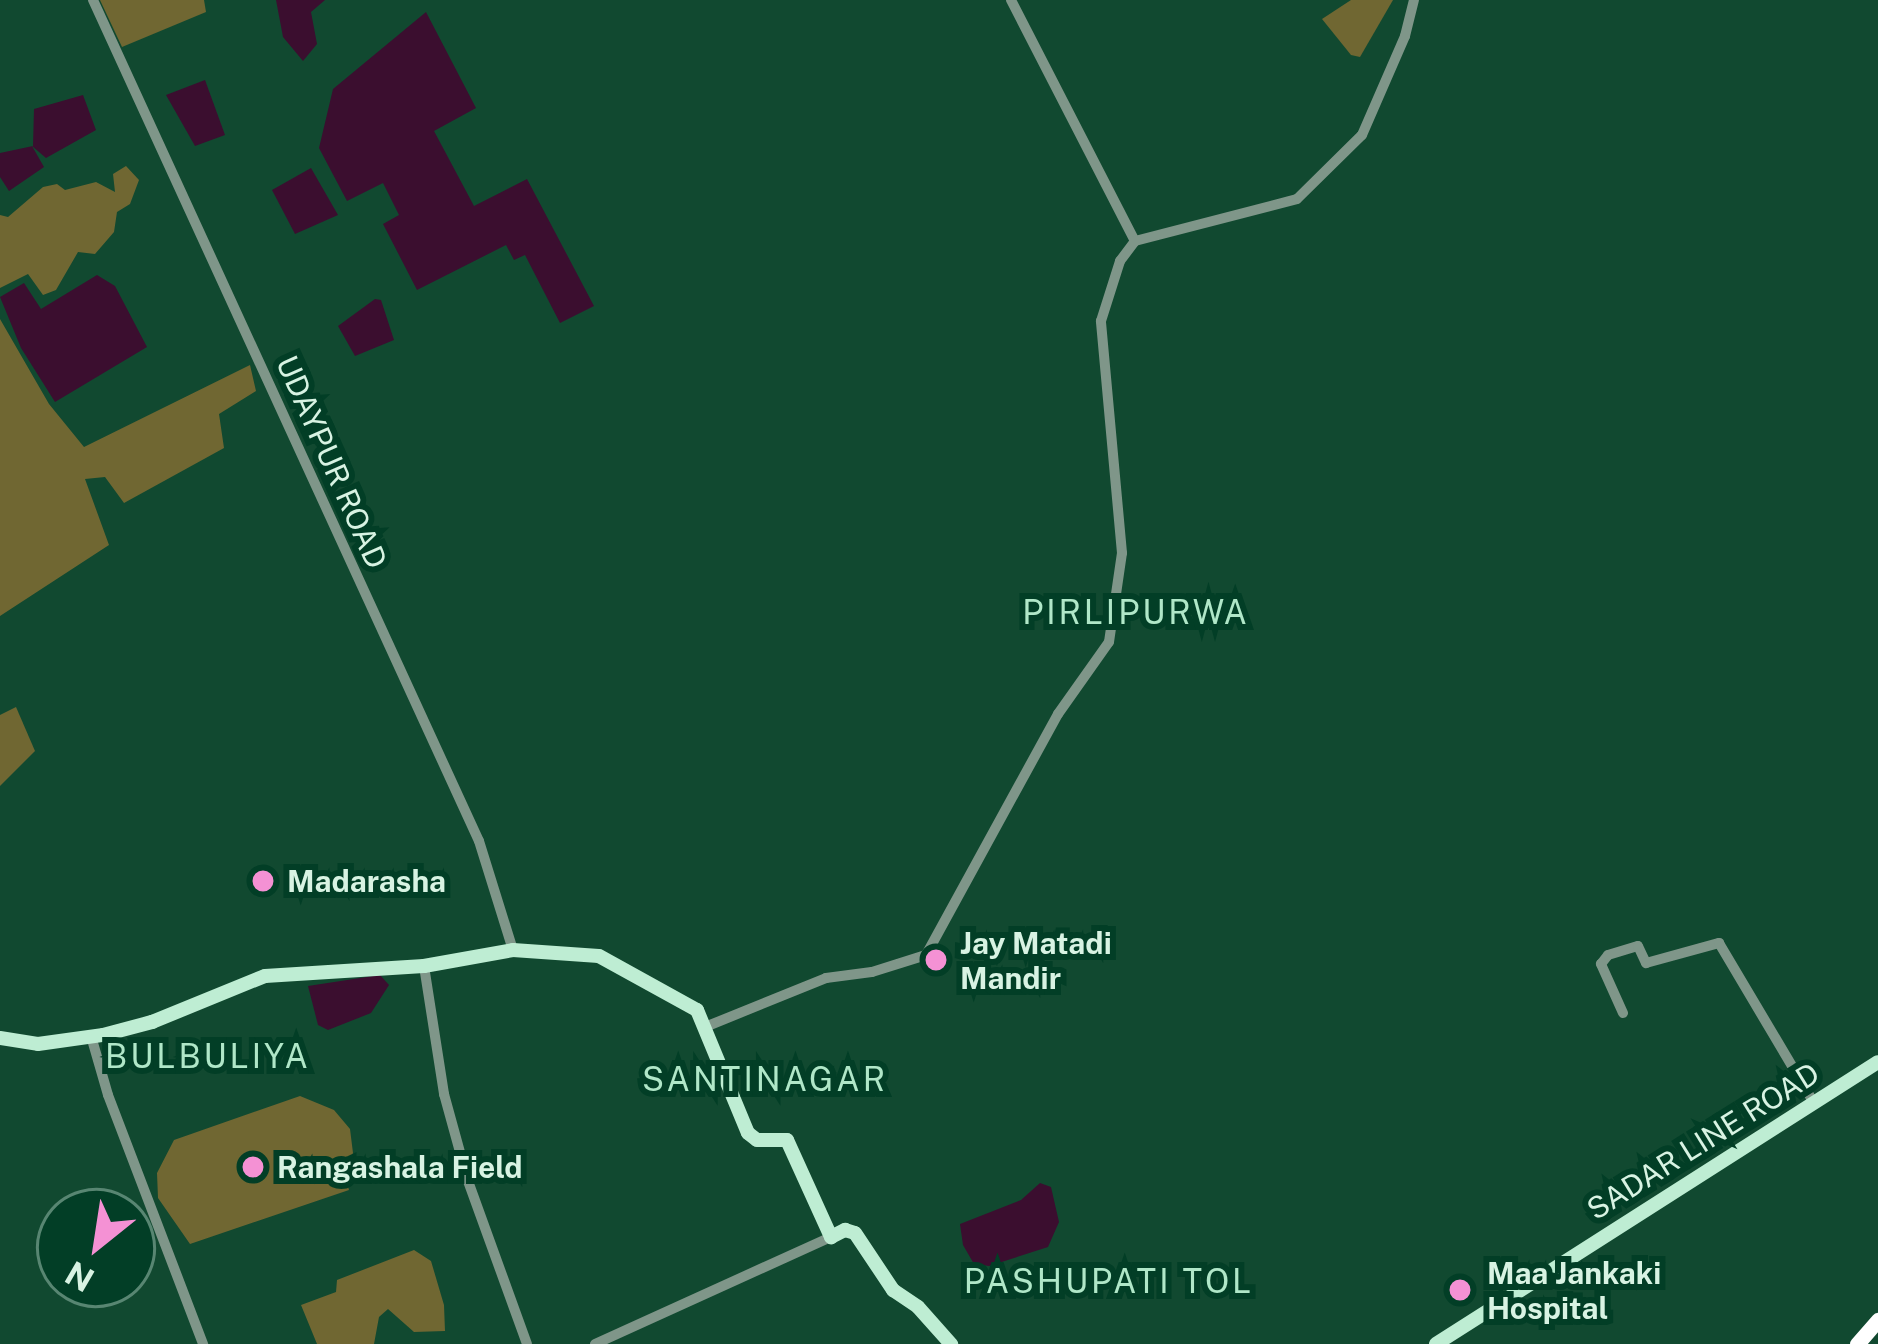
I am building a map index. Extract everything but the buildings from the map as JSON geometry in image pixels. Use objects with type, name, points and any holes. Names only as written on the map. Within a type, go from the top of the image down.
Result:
[{"type":"highway","points":[[1857,1344],[1878,1320]]},
{"type":"main road","points":[[0,1038],[38,1044],[152,1022],[265,976],[424,966],[513,950],[599,956],[697,1010],[748,1133],[757,1139],[787,1140],[832,1238],[845,1230],[855,1234],[893,1290],[918,1307],[950,1344]]},
{"type":"main road","name":"SADAR LINE ROAD","points":[[1436,1344],[1878,1062]]},
{"type":"street","name":"UDAYPUR ROAD","points":[[93,0],[479,842],[513,950]]},
{"type":"street","points":[[1011,0],[1136,241]]},
{"type":"street","points":[[705,1028],[826,978],[872,972],[926,955],[1058,714],[1109,642],[1121,553],[1101,321],[1120,261],[1136,241],[1298,199],[1362,135],[1405,36],[1414,0]]},
{"type":"street","points":[[1623,1013],[1601,964],[1608,955],[1638,946],[1646,963],[1718,943],[1747,999],[1814,1103]]},
{"type":"street","points":[[424,966],[455,1133],[527,1344]]},
{"type":"street","points":[[91,1036],[108,1095],[203,1344]]},
{"type":"street","points":[[595,1344],[832,1238]]},
{"type":"shaded area","points":[[100,0],[204,0],[206,12],[122,47]]},
{"type":"shaded area","points":[[276,0],[325,0],[311,12],[317,44],[303,61],[283,37]]},
{"type":"shaded area","points":[[1351,0],[1393,0],[1360,57],[1351,55],[1322,19]]},
{"type":"shaded area","points":[[426,12],[476,108],[434,131],[474,206],[527,179],[594,306],[560,323],[525,255],[514,260],[506,245],[417,290],[383,224],[399,215],[383,183],[347,201],[319,148],[333,89]]},
{"type":"shaded area","points":[[205,80],[225,135],[195,146],[166,95]]},
{"type":"shaded area","points":[[83,95],[96,130],[46,158],[32,146],[34,109]]},
{"type":"shaded area","points":[[32,146],[44,167],[9,191],[0,177],[0,153]]},
{"type":"shaded area","points":[[126,166],[139,180],[130,204],[117,212],[114,232],[95,254],[78,252],[56,290],[43,295],[28,274],[0,288],[0,215],[8,217],[43,187],[57,184],[65,190],[96,182],[115,192],[113,174]]},
{"type":"shaded area","points":[[311,168],[338,215],[295,234],[272,190]]},
{"type":"shaded area","points":[[97,275],[115,286],[147,347],[55,402],[21,348],[0,297],[24,283],[41,309]]},
{"type":"shaded area","points":[[375,299],[381,300],[394,340],[355,356],[338,326]]},
{"type":"shaded area","points":[[0,319],[49,404],[84,447],[250,365],[256,391],[219,414],[224,448],[124,503],[105,477],[85,479],[109,545],[0,616]]},
{"type":"shaded area","points":[[16,707],[35,751],[0,786],[0,715]]},
{"type":"shaded area","points":[[380,975],[389,985],[371,1013],[328,1030],[318,1025],[308,986]]},
{"type":"shaded area","points":[[300,1096],[334,1110],[350,1129],[353,1153],[345,1177],[349,1190],[190,1244],[158,1198],[157,1173],[174,1140]]},
{"type":"shaded area","points":[[1040,1183],[1051,1187],[1059,1222],[1048,1247],[989,1266],[974,1264],[963,1245],[960,1224],[1021,1200]]},
{"type":"shaded area","points":[[414,1250],[431,1261],[444,1305],[445,1331],[414,1332],[388,1309],[379,1317],[374,1344],[317,1344],[301,1305],[336,1292],[337,1280]]},
{"type":"place","name":"Madarasha","points":[[263,881]]},
{"type":"place","name":"Jay Matadi Mandir","points":[[936,960]]},
{"type":"place","name":"Rangashala Field","points":[[253,1167]]},
{"type":"place","name":"Maa Jankaki Hospital","points":[[1460,1290]]},
{"type":"district","name":"PIRLIPURWA","points":[[1136,613]]},
{"type":"district","name":"BULBULIYA","points":[[208,1057]]},
{"type":"district","name":"SANTINAGAR","points":[[765,1080]]},
{"type":"district","name":"PASHUPATI TOL","points":[[1109,1282]]}]
